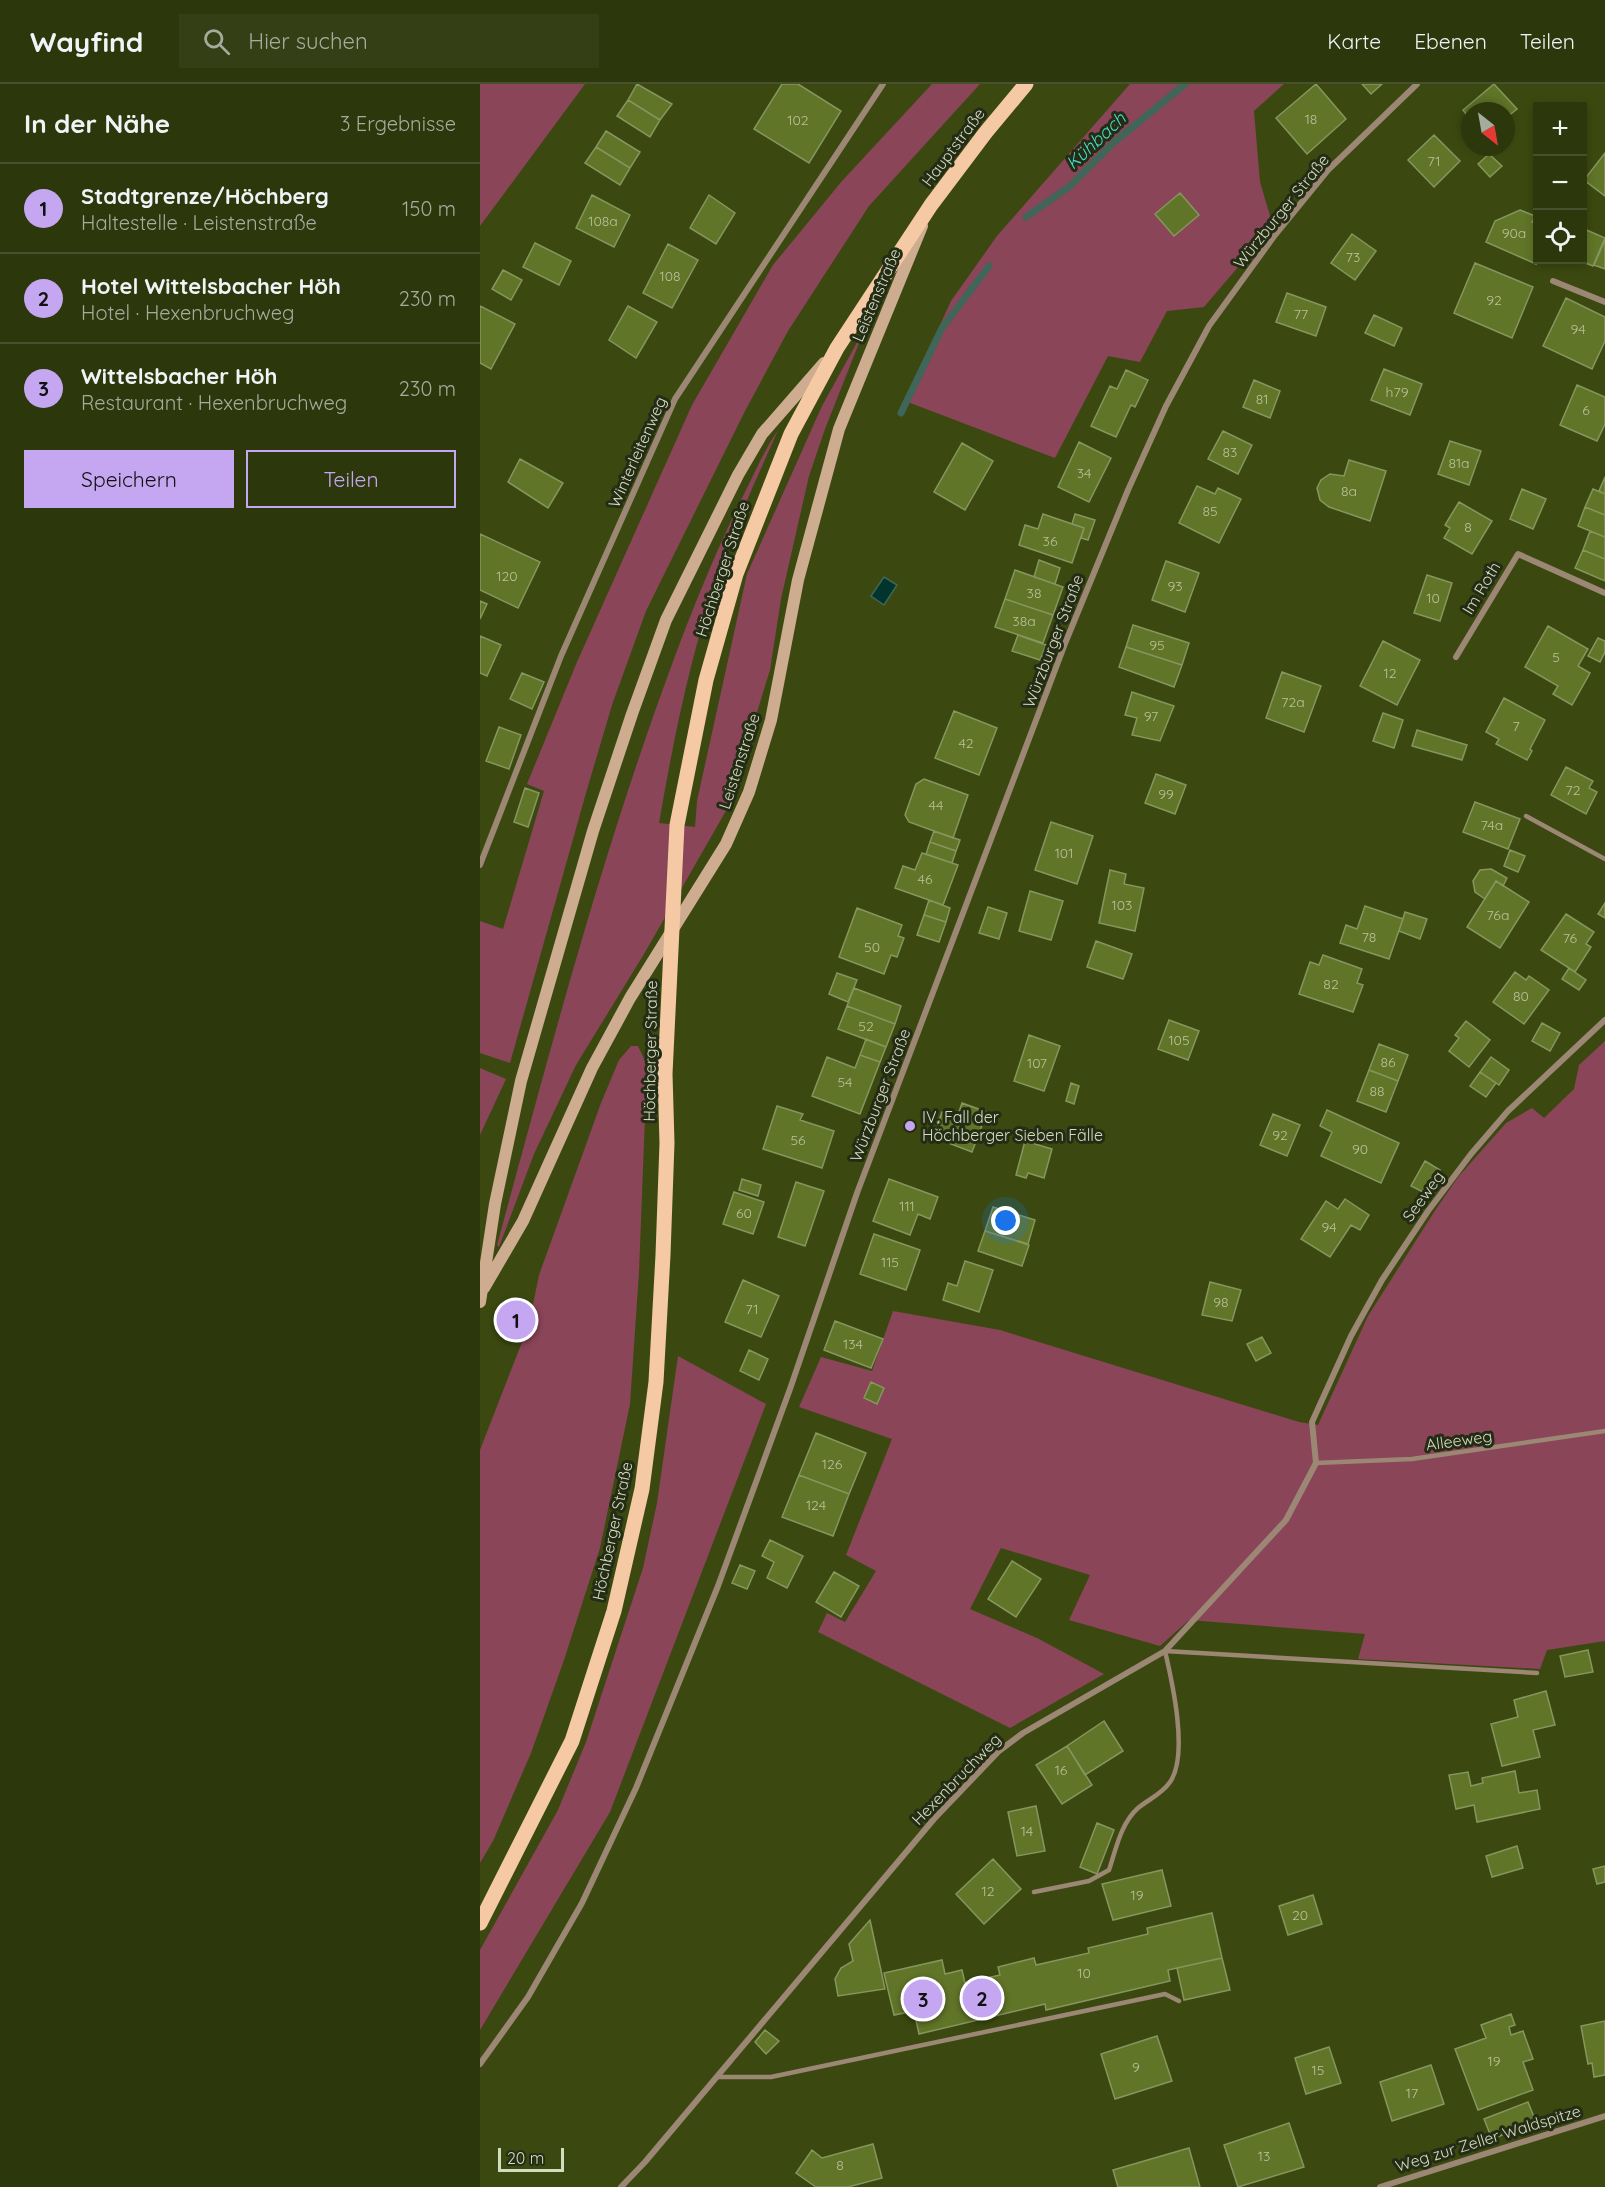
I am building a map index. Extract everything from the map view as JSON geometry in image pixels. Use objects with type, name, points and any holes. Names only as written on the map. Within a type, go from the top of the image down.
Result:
[{"type":"main road","name":"Hauptstraße","points":[[931,205],[986,132],[1026,84]]},
{"type":"main road","name":"Höchberger Straße","points":[[480,1923],[572,1741],[614,1611],[642,1489],[656,1382],[661,1301],[667,1143],[665,1074],[677,825],[706,680],[736,574],[791,434],[837,348],[931,205]]},
{"type":"main road","name":"Leistenstraße","points":[[484,1288],[523,1221],[592,1068],[630,998],[726,844],[749,792],[771,720],[798,580],[839,429],[931,205]]},
{"type":"main road","name":"Leistenstraße","points":[[480,1302],[484,1288],[495,1204],[521,1081],[593,831],[666,620],[738,475],[762,434],[837,348]]},
{"type":"street","name":"Winterleitenweg","points":[[480,865],[561,656],[675,399],[883,84]]},
{"type":"street","name":"Würzburger Straße","points":[[480,2064],[528,1997],[582,1903],[636,1788],[718,1586],[857,1193],[1066,641],[1128,490],[1166,406],[1209,326],[1275,235],[1328,170],[1417,84]]},
{"type":"street","points":[[1553,281],[1605,302]]},
{"type":"street","name":"Im Roth","points":[[1456,657],[1518,554],[1605,593]]},
{"type":"street","name":"Seeweg","points":[[1316,1463],[1312,1422],[1365,1311],[1428,1211],[1471,1154],[1508,1111],[1605,1020]]},
{"type":"street","name":"Hexenbruchweg","points":[[621,2187],[934,1819],[999,1751],[1023,1733],[1165,1651],[1286,1520],[1316,1463]]},
{"type":"street","name":"Weg zur Zeller Waldspitze","points":[[1380,2187],[1605,2116]]},
{"type":"lane","points":[[1526,816],[1605,859]]},
{"type":"lane","name":"Alleeweg","points":[[1316,1463],[1412,1459],[1605,1431]]},
{"type":"lane","points":[[1034,1892],[1089,1881],[1109,1870],[1123,1827],[1137,1808],[1159,1795],[1172,1780],[1179,1741],[1175,1692],[1165,1651],[1537,1673]]},
{"type":"lane","points":[[716,2077],[771,2077],[1165,1994],[1179,2001]]},
{"type":"shaded area","points":[[480,84],[585,84],[480,226]]},
{"type":"shaded area","points":[[932,84],[980,84],[869,206],[788,331],[745,411],[646,611],[612,705],[510,1063],[480,1053],[480,921],[503,929],[544,791],[527,784],[577,662],[692,405],[773,265],[842,181]]},
{"type":"shaded area","points":[[1130,84],[1284,84],[1254,111],[1260,182],[1273,226],[1204,307],[1167,311],[1140,362],[1108,356],[1055,458],[905,401],[951,301],[997,236]]},
{"type":"shaded area","points":[[865,328],[809,476],[781,599],[770,670],[727,809],[644,954],[576,1065],[534,1154],[499,1247],[497,1245],[537,1097],[601,875],[649,729],[691,614],[736,510],[778,430],[740,516],[720,569],[700,632],[677,727],[659,823],[695,827],[697,801],[747,574],[822,406]]},
{"type":"shaded area","points":[[1605,1041],[1605,1641],[1547,1650],[1540,1669],[1358,1659],[1365,1634],[1189,1620],[1160,1646],[1069,1620],[1090,1575],[1001,1548],[970,1609],[1037,1638],[1104,1674],[1010,1728],[818,1632],[827,1613],[845,1622],[876,1571],[846,1555],[892,1439],[799,1407],[821,1357],[872,1371],[893,1311],[1000,1330],[1299,1422],[1318,1425],[1368,1316],[1459,1176],[1506,1123],[1532,1108],[1544,1118],[1574,1089],[1579,1065]]},
{"type":"shaded area","points":[[631,1046],[638,1046],[647,1065],[639,1272],[630,1404],[600,1548],[564,1660],[531,1753],[493,1841],[480,1863],[480,1450],[529,1324],[539,1275],[601,1103],[619,1060]]},
{"type":"shaded area","points":[[480,1068],[506,1079],[480,1135]]},
{"type":"shaded area","points":[[678,1356],[766,1404],[610,1812],[480,2030],[480,1950],[558,1810],[586,1742],[643,1568],[657,1503]]},
{"type":"water","points":[[884,577],[897,585],[884,605],[871,596]]},
{"type":"building","points":[[637,84],[672,104],[660,120],[628,100]]},
{"type":"building","points":[[782,84],[798,84],[841,111],[809,163],[754,129]]},
{"type":"building","points":[[1316,84],[1346,119],[1307,154],[1276,118]]},
{"type":"building","points":[[1362,84],[1382,84],[1371,94]]},
{"type":"building","points":[[1494,84],[1511,102],[1473,102]]},
{"type":"building","points":[[628,100],[660,120],[650,137],[617,116]]},
{"type":"building","points":[[606,131],[640,152],[630,168],[596,147]]},
{"type":"building","points":[[1434,135],[1460,161],[1434,187],[1408,160]]},
{"type":"building","points":[[596,147],[630,168],[620,185],[585,163]]},
{"type":"building","points":[[1605,153],[1605,196],[1587,182],[1587,176]]},
{"type":"building","points":[[1487,156],[1491,156],[1502,166],[1490,177],[1478,164]]},
{"type":"building","points":[[1180,193],[1199,215],[1174,236],[1155,214]]},
{"type":"building","points":[[592,195],[630,215],[614,247],[576,228]]},
{"type":"building","points":[[709,195],[735,213],[716,244],[690,228]]},
{"type":"building","points":[[1520,210],[1533,215],[1533,263],[1486,242],[1495,221]]},
{"type":"building","points":[[1587,230],[1605,238],[1593,266],[1587,264]]},
{"type":"building","points":[[1352,234],[1376,251],[1355,280],[1331,263]]},
{"type":"building","points":[[1605,240],[1605,269],[1594,265]]},
{"type":"building","points":[[535,243],[571,261],[559,285],[523,267]]},
{"type":"building","points":[[668,244],[698,260],[672,308],[643,293]]},
{"type":"building","points":[[1475,263],[1533,287],[1512,338],[1454,313]]},
{"type":"building","points":[[503,270],[522,280],[511,300],[492,289]]},
{"type":"building","points":[[1287,293],[1326,307],[1316,336],[1276,322]]},
{"type":"building","points":[[1566,298],[1605,317],[1605,341],[1592,369],[1543,346]]},
{"type":"building","points":[[480,306],[515,324],[491,369],[480,363]]},
{"type":"building","points":[[628,306],[657,322],[636,358],[609,340]]},
{"type":"building","points":[[1374,315],[1402,328],[1394,346],[1365,333]]},
{"type":"building","points":[[1384,369],[1422,384],[1410,415],[1371,400]]},
{"type":"building","points":[[1126,370],[1148,380],[1135,407],[1131,405],[1116,437],[1091,426],[1110,386],[1117,389]]},
{"type":"building","points":[[1254,380],[1280,391],[1270,418],[1243,407]]},
{"type":"building","points":[[1577,385],[1605,397],[1605,424],[1597,441],[1560,425]]},
{"type":"building","points":[[1223,431],[1252,445],[1238,474],[1208,459]]},
{"type":"building","points":[[1450,441],[1481,451],[1469,485],[1438,474]]},
{"type":"building","points":[[1079,442],[1111,458],[1089,502],[1058,487]]},
{"type":"building","points":[[962,443],[993,461],[965,510],[934,492]]},
{"type":"building","points":[[520,459],[563,483],[548,508],[508,482]]},
{"type":"building","points":[[1349,460],[1386,471],[1370,521],[1329,507],[1320,500],[1317,488],[1321,480],[1330,474],[1344,476]]},
{"type":"building","points":[[1605,477],[1605,494],[1599,491]]},
{"type":"building","points":[[1197,486],[1215,494],[1218,488],[1241,499],[1219,543],[1179,523]]},
{"type":"building","points":[[1522,489],[1546,499],[1533,529],[1510,519]]},
{"type":"building","points":[[1593,489],[1605,494],[1605,515],[1585,507]]},
{"type":"building","points":[[1459,502],[1492,521],[1472,554],[1444,538],[1450,528],[1445,525]]},
{"type":"building","points":[[1585,507],[1605,515],[1605,537],[1578,526]]},
{"type":"building","points":[[1043,514],[1084,528],[1072,563],[1019,545],[1025,525],[1038,529]]},
{"type":"building","points":[[1075,514],[1095,520],[1088,540],[1081,538],[1084,528],[1072,524]]},
{"type":"building","points":[[1590,531],[1605,537],[1605,559],[1583,550]]},
{"type":"building","points":[[480,534],[540,562],[518,608],[480,590]]},
{"type":"building","points":[[1583,550],[1605,559],[1605,581],[1575,568]]},
{"type":"building","points":[[1039,560],[1060,568],[1055,584],[1034,577]]},
{"type":"building","points":[[1166,561],[1199,573],[1185,612],[1152,600]]},
{"type":"building","points":[[1015,570],[1063,587],[1053,615],[1005,599]]},
{"type":"building","points":[[1427,575],[1452,583],[1440,621],[1414,613]]},
{"type":"building","points":[[1005,599],[1053,615],[1043,643],[995,627]]},
{"type":"building","points":[[480,601],[487,604],[480,619]]},
{"type":"building","points":[[1133,625],[1189,643],[1182,665],[1126,647]]},
{"type":"building","points":[[1548,626],[1588,649],[1578,666],[1590,673],[1572,705],[1553,694],[1558,686],[1525,667]]},
{"type":"building","points":[[1018,635],[1046,645],[1040,660],[1012,651]]},
{"type":"building","points":[[480,636],[501,645],[487,676],[480,673]]},
{"type":"building","points":[[1598,638],[1605,641],[1605,652],[1600,662],[1588,656]]},
{"type":"building","points":[[1383,641],[1420,660],[1397,705],[1360,686]]},
{"type":"building","points":[[1126,647],[1182,665],[1174,687],[1119,667]]},
{"type":"building","points":[[1282,672],[1321,686],[1304,732],[1266,718]]},
{"type":"building","points":[[522,673],[544,682],[532,709],[510,699]]},
{"type":"building","points":[[1132,692],[1174,706],[1160,741],[1132,735],[1137,718],[1125,715]]},
{"type":"building","points":[[1504,698],[1545,720],[1527,760],[1496,744],[1499,739],[1486,732]]},
{"type":"building","points":[[954,711],[997,728],[979,775],[935,758]]},
{"type":"building","points":[[1383,713],[1403,720],[1394,748],[1373,741]]},
{"type":"building","points":[[499,727],[521,735],[509,769],[486,761]]},
{"type":"building","points":[[1417,730],[1467,745],[1462,760],[1412,746]]},
{"type":"building","points":[[1566,767],[1593,781],[1589,788],[1597,792],[1586,814],[1551,795]]},
{"type":"building","points":[[1156,774],[1186,785],[1175,814],[1145,803]]},
{"type":"building","points":[[924,779],[968,795],[953,838],[909,822],[905,815],[916,784]]},
{"type":"building","points":[[525,788],[539,793],[528,827],[514,822]]},
{"type":"building","points":[[1475,802],[1520,819],[1508,849],[1463,832]]},
{"type":"building","points":[[1051,822],[1093,836],[1077,884],[1035,870]]},
{"type":"building","points":[[934,831],[960,840],[956,851],[930,842]]},
{"type":"building","points":[[930,842],[956,851],[952,863],[926,854]]},
{"type":"building","points":[[1510,850],[1525,856],[1518,872],[1504,866]]},
{"type":"building","points":[[922,853],[958,865],[943,905],[895,888],[903,866],[915,870]]},
{"type":"building","points":[[1491,869],[1507,878],[1503,886],[1496,881],[1485,899],[1475,892],[1473,881],[1480,870]]},
{"type":"building","points":[[1110,870],[1126,874],[1124,884],[1144,888],[1135,931],[1099,923]]},
{"type":"building","points":[[1496,881],[1529,902],[1500,948],[1467,927]]},
{"type":"building","points":[[1030,891],[1063,901],[1051,940],[1019,931]]},
{"type":"building","points":[[929,900],[950,908],[946,922],[924,915]]},
{"type":"building","points":[[1605,903],[1605,918],[1598,914]]},
{"type":"building","points":[[1365,906],[1403,919],[1389,959],[1340,943],[1346,925],[1357,929]]},
{"type":"building","points":[[988,907],[1007,913],[999,939],[979,933]]},
{"type":"building","points":[[857,908],[902,925],[898,936],[904,938],[897,957],[891,955],[884,974],[839,957]]},
{"type":"building","points":[[1405,912],[1427,919],[1420,939],[1399,931]]},
{"type":"building","points":[[1566,914],[1594,932],[1586,944],[1591,947],[1575,972],[1541,950]]},
{"type":"building","points":[[924,915],[946,922],[939,942],[917,935]]},
{"type":"building","points":[[1096,941],[1132,954],[1123,979],[1087,967]]},
{"type":"building","points":[[1323,955],[1362,969],[1357,983],[1363,985],[1353,1012],[1299,994],[1310,962],[1319,965]]},
{"type":"building","points":[[1569,968],[1586,980],[1579,990],[1562,979]]},
{"type":"building","points":[[1515,972],[1526,980],[1529,976],[1549,990],[1524,1024],[1493,1002]]},
{"type":"building","points":[[837,973],[857,980],[848,1002],[829,994]]},
{"type":"building","points":[[854,988],[901,1006],[895,1024],[847,1006]]},
{"type":"building","points":[[847,1006],[895,1024],[886,1047],[838,1029]]},
{"type":"building","points":[[1169,1020],[1199,1031],[1188,1060],[1158,1049]]},
{"type":"building","points":[[1466,1021],[1490,1040],[1469,1067],[1449,1051],[1459,1038],[1455,1035]]},
{"type":"building","points":[[1542,1023],[1560,1033],[1550,1051],[1532,1041]]},
{"type":"building","points":[[1029,1035],[1060,1046],[1044,1091],[1014,1081]]},
{"type":"building","points":[[866,1039],[886,1047],[880,1062],[860,1055]]},
{"type":"building","points":[[1379,1044],[1408,1055],[1398,1081],[1369,1070]]},
{"type":"building","points":[[860,1055],[880,1062],[860,1114],[812,1096],[827,1057],[855,1068]]},
{"type":"building","points":[[1491,1057],[1509,1070],[1499,1085],[1480,1072]]},
{"type":"building","points":[[1369,1070],[1398,1081],[1386,1112],[1357,1101]]},
{"type":"building","points":[[1480,1072],[1496,1083],[1486,1097],[1470,1086]]},
{"type":"building","points":[[1071,1083],[1079,1086],[1074,1104],[1066,1101]]},
{"type":"building","points":[[962,1103],[987,1112],[972,1152],[933,1137],[942,1112],[957,1118]]},
{"type":"building","points":[[777,1106],[803,1114],[800,1120],[834,1131],[822,1168],[763,1149]]},
{"type":"building","points":[[1327,1110],[1399,1143],[1381,1183],[1321,1156],[1332,1132],[1320,1126]]},
{"type":"building","points":[[1273,1114],[1300,1125],[1287,1156],[1260,1145]]},
{"type":"building","points":[[1025,1141],[1052,1149],[1044,1178],[1028,1173],[1026,1178],[1016,1175]]},
{"type":"building","points":[[1425,1161],[1440,1170],[1427,1194],[1411,1186]]},
{"type":"building","points":[[742,1179],[761,1185],[758,1196],[739,1190]]},
{"type":"building","points":[[889,1179],[938,1197],[930,1219],[918,1214],[910,1235],[873,1221]]},
{"type":"building","points":[[796,1182],[824,1191],[805,1246],[778,1237]]},
{"type":"building","points":[[734,1192],[764,1202],[753,1234],[723,1224]]},
{"type":"building","points":[[1345,1199],[1369,1215],[1360,1230],[1351,1225],[1330,1257],[1301,1239],[1326,1201],[1338,1209]]},
{"type":"building","points":[[993,1207],[1035,1220],[1028,1244],[985,1231]]},
{"type":"building","points":[[985,1231],[1029,1245],[1022,1266],[978,1251]]},
{"type":"building","points":[[874,1234],[920,1250],[906,1290],[860,1274]]},
{"type":"building","points":[[965,1261],[993,1270],[979,1312],[943,1300],[948,1283],[957,1286]]},
{"type":"building","points":[[743,1280],[779,1296],[761,1337],[725,1322]]},
{"type":"building","points":[[1210,1282],[1241,1290],[1232,1321],[1202,1315]]},
{"type":"building","points":[[835,1321],[883,1339],[871,1368],[824,1350]]},
{"type":"building","points":[[1262,1337],[1271,1353],[1256,1361],[1247,1344]]},
{"type":"building","points":[[749,1350],[768,1359],[759,1380],[740,1371]]},
{"type":"building","points":[[871,1382],[884,1388],[877,1404],[864,1398]]},
{"type":"building","points":[[816,1433],[866,1453],[849,1494],[799,1475]]},
{"type":"building","points":[[799,1475],[849,1494],[833,1536],[782,1517]]},
{"type":"building","points":[[770,1540],[803,1556],[787,1588],[767,1578],[774,1562],[762,1556]]},
{"type":"building","points":[[1012,1561],[1041,1579],[1016,1617],[988,1599]]},
{"type":"building","points":[[740,1565],[755,1571],[747,1589],[732,1583]]},
{"type":"building","points":[[834,1572],[859,1586],[841,1617],[816,1602]]},
{"type":"building","points":[[1588,1650],[1593,1672],[1565,1677],[1560,1656]]},
{"type":"building","points":[[1546,1691],[1555,1725],[1533,1730],[1540,1757],[1502,1766],[1491,1724],[1518,1717],[1514,1700]]},
{"type":"building","points":[[1104,1721],[1123,1751],[1085,1775],[1067,1746]]},
{"type":"building","points":[[1067,1746],[1092,1785],[1062,1804],[1036,1765]]},
{"type":"building","points":[[1515,1771],[1519,1793],[1537,1790],[1540,1809],[1477,1822],[1474,1805],[1456,1809],[1449,1775],[1468,1772],[1471,1786],[1483,1783],[1482,1778]]},
{"type":"building","points":[[1036,1806],[1045,1851],[1017,1856],[1008,1812]]},
{"type":"building","points":[[1097,1823],[1114,1830],[1097,1874],[1080,1867]]},
{"type":"building","points":[[1517,1846],[1523,1868],[1492,1877],[1486,1856]]},
{"type":"building","points":[[993,1859],[1021,1889],[984,1924],[956,1894]]},
{"type":"building","points":[[1605,1866],[1605,1882],[1597,1884],[1593,1869]]},
{"type":"building","points":[[1162,1870],[1171,1906],[1113,1920],[1102,1884]]},
{"type":"building","points":[[1313,1895],[1322,1924],[1288,1935],[1279,1906]]},
{"type":"building","points":[[1212,1913],[1222,1958],[1168,1970],[1170,1981],[1046,2010],[1045,2004],[919,2034],[914,2011],[894,2015],[884,1973],[942,1960],[945,1974],[962,1970],[965,1983],[1000,1975],[998,1967],[1034,1958],[1036,1965],[1089,1953],[1088,1948],[1148,1934],[1147,1928]]},
{"type":"building","points":[[870,1920],[885,1989],[838,1996],[835,1979],[841,1968],[853,1961],[849,1944]]},
{"type":"building","points":[[1222,1958],[1230,1990],[1184,2000],[1177,1968]]},
{"type":"building","points":[[1511,2014],[1515,2025],[1509,2027],[1511,2035],[1523,2031],[1533,2059],[1523,2062],[1533,2090],[1478,2110],[1455,2049],[1486,2038],[1481,2025]]},
{"type":"building","points":[[1605,2021],[1605,2075],[1594,2077],[1592,2063],[1588,2064],[1581,2026]]},
{"type":"building","points":[[765,2030],[779,2041],[766,2054],[755,2042]]},
{"type":"building","points":[[1157,2036],[1172,2081],[1115,2099],[1101,2054]]},
{"type":"building","points":[[1329,2047],[1341,2083],[1306,2094],[1295,2058]]},
{"type":"building","points":[[1431,2065],[1444,2104],[1392,2121],[1380,2082]]},
{"type":"building","points":[[1528,2102],[1536,2122],[1492,2139],[1484,2119]]},
{"type":"building","points":[[1289,2123],[1304,2167],[1238,2187],[1224,2145]]},
{"type":"building","points":[[873,2144],[882,2178],[848,2187],[816,2187],[796,2173],[812,2150],[822,2158]]},
{"type":"building","points":[[1189,2148],[1200,2187],[1118,2187],[1113,2170]]},
{"type":"waterway","name":"Kühbach","points":[[1026,217],[1070,186],[1112,144],[1185,84]]},
{"type":"waterway","name":"Kühbach","points":[[901,413],[942,328],[989,266]]},
{"type":"place","name":"IV. Fall der Höchberger Sieben Fälle","points":[[910,1126]]},
{"type":"place","name":"Stadtgrenze/Höchberg","points":[[516,1320]]},
{"type":"place","name":"Hotel Wittelsbacher Höh","points":[[982,1998]]},
{"type":"place","name":"Wittelsbacher Höh","points":[[923,1999]]}]
